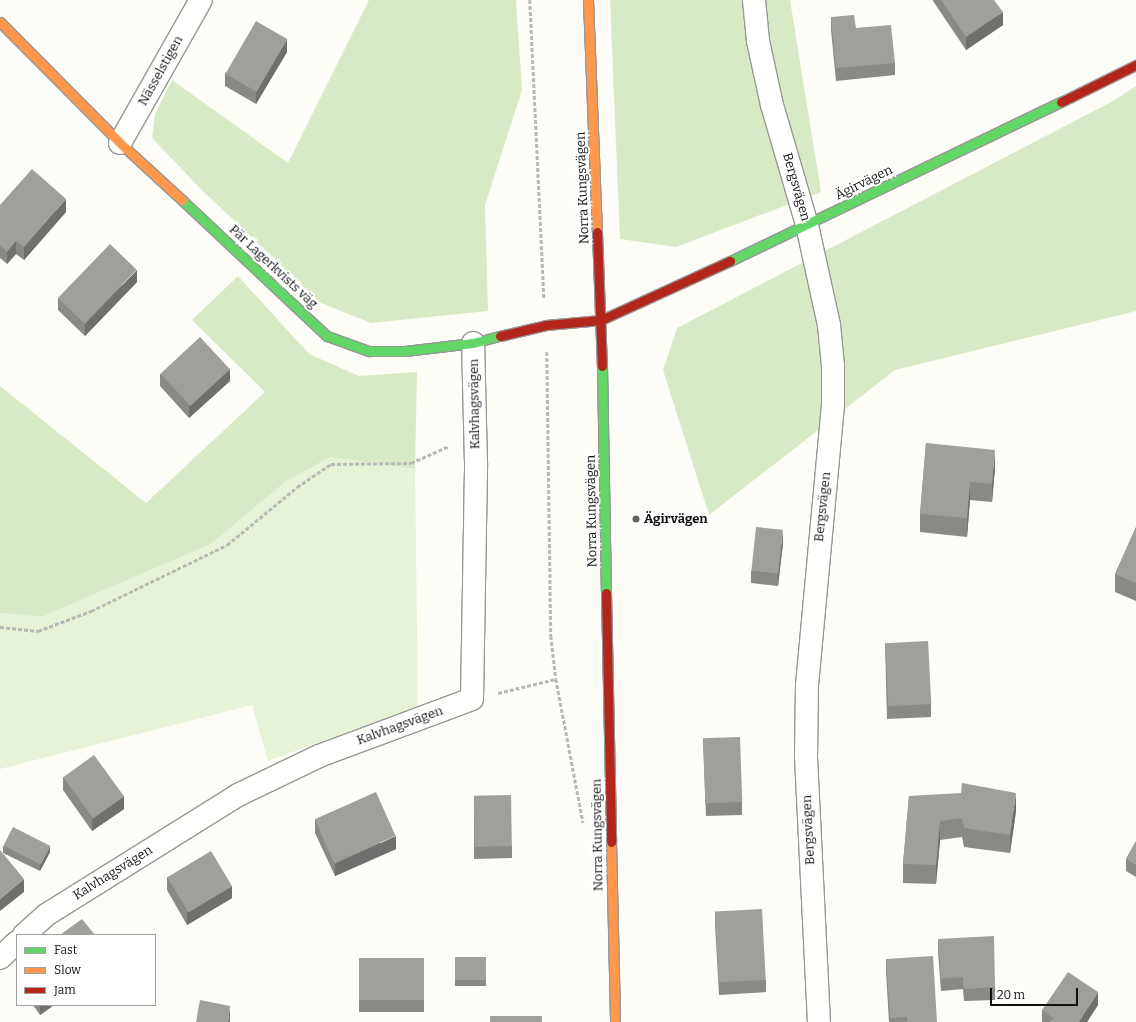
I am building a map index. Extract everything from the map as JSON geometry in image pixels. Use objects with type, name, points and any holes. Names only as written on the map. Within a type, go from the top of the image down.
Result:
[{"type":"street","name":"Nässelstigen","points":[[120,143],[201,0]]},
{"type":"street","name":"Norra Kungsvägen","points":[[588,0],[601,320],[615,1022]]},
{"type":"street","name":"Bergsvägen","points":[[754,0],[758,42],[772,105],[808,225],[829,325],[833,366],[833,405],[807,685],[806,757],[819,1022]]},
{"type":"street","name":"Pär Lagerkvists väg","points":[[0,22],[120,143],[328,336],[369,351],[405,351],[473,344],[546,325],[601,320]]},
{"type":"street","name":"Ägirvägen","points":[[601,320],[808,225],[1136,65]]},
{"type":"street","name":"Kalvhagsvägen","points":[[25,934],[46,915],[238,795],[319,756],[472,699],[476,463],[473,344]]},
{"type":"street","points":[[0,958],[16,943]]},
{"type":"path","points":[[530,0],[549,386],[551,636],[556,679],[584,829]]},
{"type":"path","points":[[0,627],[38,631],[91,611],[227,545],[297,487],[331,464],[411,463],[450,445]]},
{"type":"path","points":[[472,699],[556,679]]},
{"type":"green space","points":[[369,0],[516,0],[522,90],[485,205],[488,311],[371,323],[321,303],[203,191],[152,138],[155,114],[172,80],[288,163]]},
{"type":"green space","points":[[610,0],[790,0],[821,192],[676,247],[620,239]]},
{"type":"green space","points":[[1136,86],[1136,311],[895,370],[709,515],[663,370],[677,328],[1113,101]]},
{"type":"green space","points":[[238,276],[309,354],[359,376],[417,372],[415,469],[330,457],[285,482],[211,544],[42,617],[0,613],[0,386],[146,503],[265,392],[192,320]]},
{"type":"green space","points":[[330,457],[415,469],[418,706],[268,761],[252,705],[0,769],[0,613],[42,617],[211,544],[285,482]]},
{"type":"building","points":[[941,0],[994,0],[1003,12],[966,37]]},
{"type":"building","points":[[854,15],[856,28],[891,25],[895,63],[836,68],[831,17]]},
{"type":"building","points":[[256,21],[287,39],[257,92],[226,74]]},
{"type":"building","points":[[32,169],[66,199],[24,247],[16,241],[7,252],[0,245],[0,205]]},
{"type":"building","points":[[110,244],[137,270],[85,324],[58,298]]},
{"type":"building","points":[[200,337],[230,369],[191,406],[161,374]]},
{"type":"building","points":[[926,443],[995,450],[992,484],[970,482],[967,518],[920,514]]},
{"type":"building","points":[[756,527],[783,530],[778,574],[751,571]]},
{"type":"building","points":[[1136,527],[1136,583],[1115,574]]},
{"type":"building","points":[[928,641],[931,704],[888,706],[885,643]]},
{"type":"building","points":[[740,737],[742,802],[705,803],[703,738]]},
{"type":"building","points":[[94,755],[124,796],[93,819],[63,777]]},
{"type":"building","points":[[962,783],[1016,793],[1010,835],[964,828],[962,818],[940,821],[936,865],[903,864],[909,796],[961,793]]},
{"type":"building","points":[[376,792],[396,836],[334,863],[315,819]]},
{"type":"building","points":[[511,795],[512,846],[475,847],[474,796]]},
{"type":"building","points":[[13,827],[50,846],[41,865],[3,846]]},
{"type":"building","points":[[1136,841],[1136,865],[1126,859]]},
{"type":"building","points":[[0,850],[24,879],[0,899]]},
{"type":"building","points":[[211,851],[232,886],[188,912],[167,877]]},
{"type":"building","points":[[762,909],[766,980],[719,982],[715,911]]},
{"type":"building","points":[[82,919],[94,934],[61,934]]},
{"type":"building","points":[[994,936],[995,987],[964,989],[963,977],[941,979],[938,939]]},
{"type":"building","points":[[933,956],[937,1022],[907,1022],[907,1017],[890,1018],[886,959]]},
{"type":"building","points":[[455,957],[486,957],[486,980],[455,980]]},
{"type":"building","points":[[359,958],[424,958],[424,1000],[359,1000]]},
{"type":"building","points":[[1068,972],[1098,992],[1079,1022],[1050,1022],[1053,1018],[1042,1010]]},
{"type":"building","points":[[200,1000],[230,1006],[228,1022],[196,1022]]},
{"type":"building","points":[[490,1016],[542,1016],[542,1022],[490,1022]]},
{"type":"traffic: fast","points":[[730,261],[1061,102]]},
{"type":"traffic: fast","points":[[182,200],[327,336],[369,351],[405,351],[473,343],[500,336]]},
{"type":"traffic: fast","points":[[602,366],[606,593]]},
{"type":"traffic: slow","points":[[588,0],[597,232]]},
{"type":"traffic: slow","points":[[0,22],[120,143],[182,200]]},
{"type":"traffic: slow","points":[[611,842],[615,1022]]},
{"type":"traffic: jam","points":[[1061,102],[1136,65]]},
{"type":"traffic: jam","points":[[597,232],[602,366]]},
{"type":"traffic: jam","points":[[500,336],[546,325],[601,320],[730,261]]},
{"type":"traffic: jam","points":[[606,593],[611,842]]},
{"type":"place","name":"Ägirvägen","points":[[636,519]]}]
